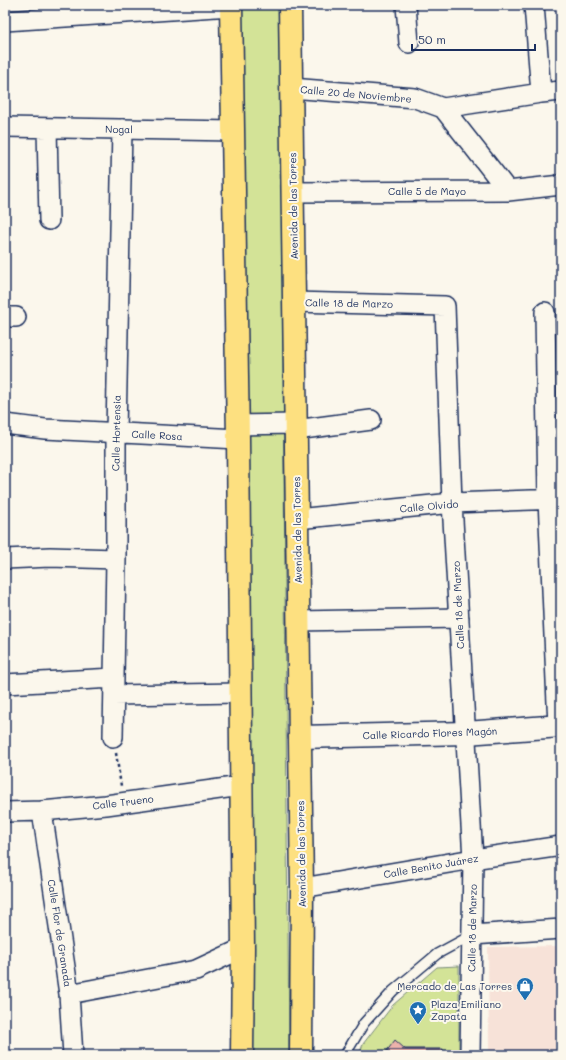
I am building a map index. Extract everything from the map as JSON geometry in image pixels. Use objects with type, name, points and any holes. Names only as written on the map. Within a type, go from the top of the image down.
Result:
[{"type":"main road","name":"Avenida de las Torres","points":[[290,5],[302,888],[301,1055]]},
{"type":"main road","points":[[231,6],[238,432],[243,948],[242,1055]]},
{"type":"street","points":[[406,5],[409,43]]},
{"type":"street","points":[[534,5],[541,93]]},
{"type":"street","points":[[5,21],[231,6]]},
{"type":"street","name":"Calle 20 de Noviembre","points":[[291,88],[415,98],[443,108],[561,91]]},
{"type":"street","points":[[443,108],[508,191]]},
{"type":"street","name":"Nogal","points":[[5,127],[234,131]]},
{"type":"street","points":[[47,128],[49,220]]},
{"type":"street","name":"Calle Hortensia","points":[[113,737],[116,559],[116,433],[122,130]]},
{"type":"street","name":"Calle 5 de Mayo","points":[[292,192],[508,191],[561,185]]},
{"type":"street","name":"Calle 18 de Marzo","points":[[294,302],[446,306],[452,503],[473,859],[470,1055]]},
{"type":"street","points":[[545,312],[555,499],[560,726]]},
{"type":"street","name":"Calle Rosa","points":[[5,424],[45,429],[116,433],[238,432],[296,427],[303,429],[371,420]]},
{"type":"street","name":"Calle Olvido","points":[[297,519],[452,503],[555,499]]},
{"type":"street","points":[[5,559],[50,557],[116,559]]},
{"type":"street","points":[[298,621],[459,618]]},
{"type":"street","points":[[5,684],[240,693]]},
{"type":"street","name":"Calle Ricardo Flores Magón","points":[[300,737],[466,733],[560,726]]},
{"type":"street","name":"Calle Trueno","points":[[5,812],[42,811],[106,805],[241,786]]},
{"type":"street","name":"Calle Flor de Granada","points":[[42,811],[69,994],[74,1055]]},
{"type":"street","name":"Calle Benito Juárez","points":[[302,888],[473,859],[561,846]]},
{"type":"street","points":[[472,935],[561,929]]},
{"type":"street","points":[[69,994],[196,970],[243,948]]},
{"type":"lane","points":[[345,1055],[364,1023],[393,991],[437,954],[472,935]]},
{"type":"path","points":[[113,737],[124,802]]},
{"type":"shaded area","points":[[5,5],[153,5],[5,8]]},
{"type":"shaded area","name":"Mercado de Las Torres","points":[[561,946],[561,1055],[489,1055],[488,947]]},
{"type":"green space","points":[[237,5],[280,5],[289,1055],[248,1055]]},
{"type":"green space","name":"Plaza Emiliano Zapata","points":[[459,966],[459,1055],[359,1055],[363,1044],[393,1005],[437,967]]},
{"type":"building","points":[[395,1040],[405,1049],[443,1049],[443,1055],[386,1055],[386,1052]]},
{"type":"place","name":"Mercado de Las Torres","points":[[525,1001]]},
{"type":"place","name":"Plaza Emiliano Zapata","points":[[418,1025]]}]
